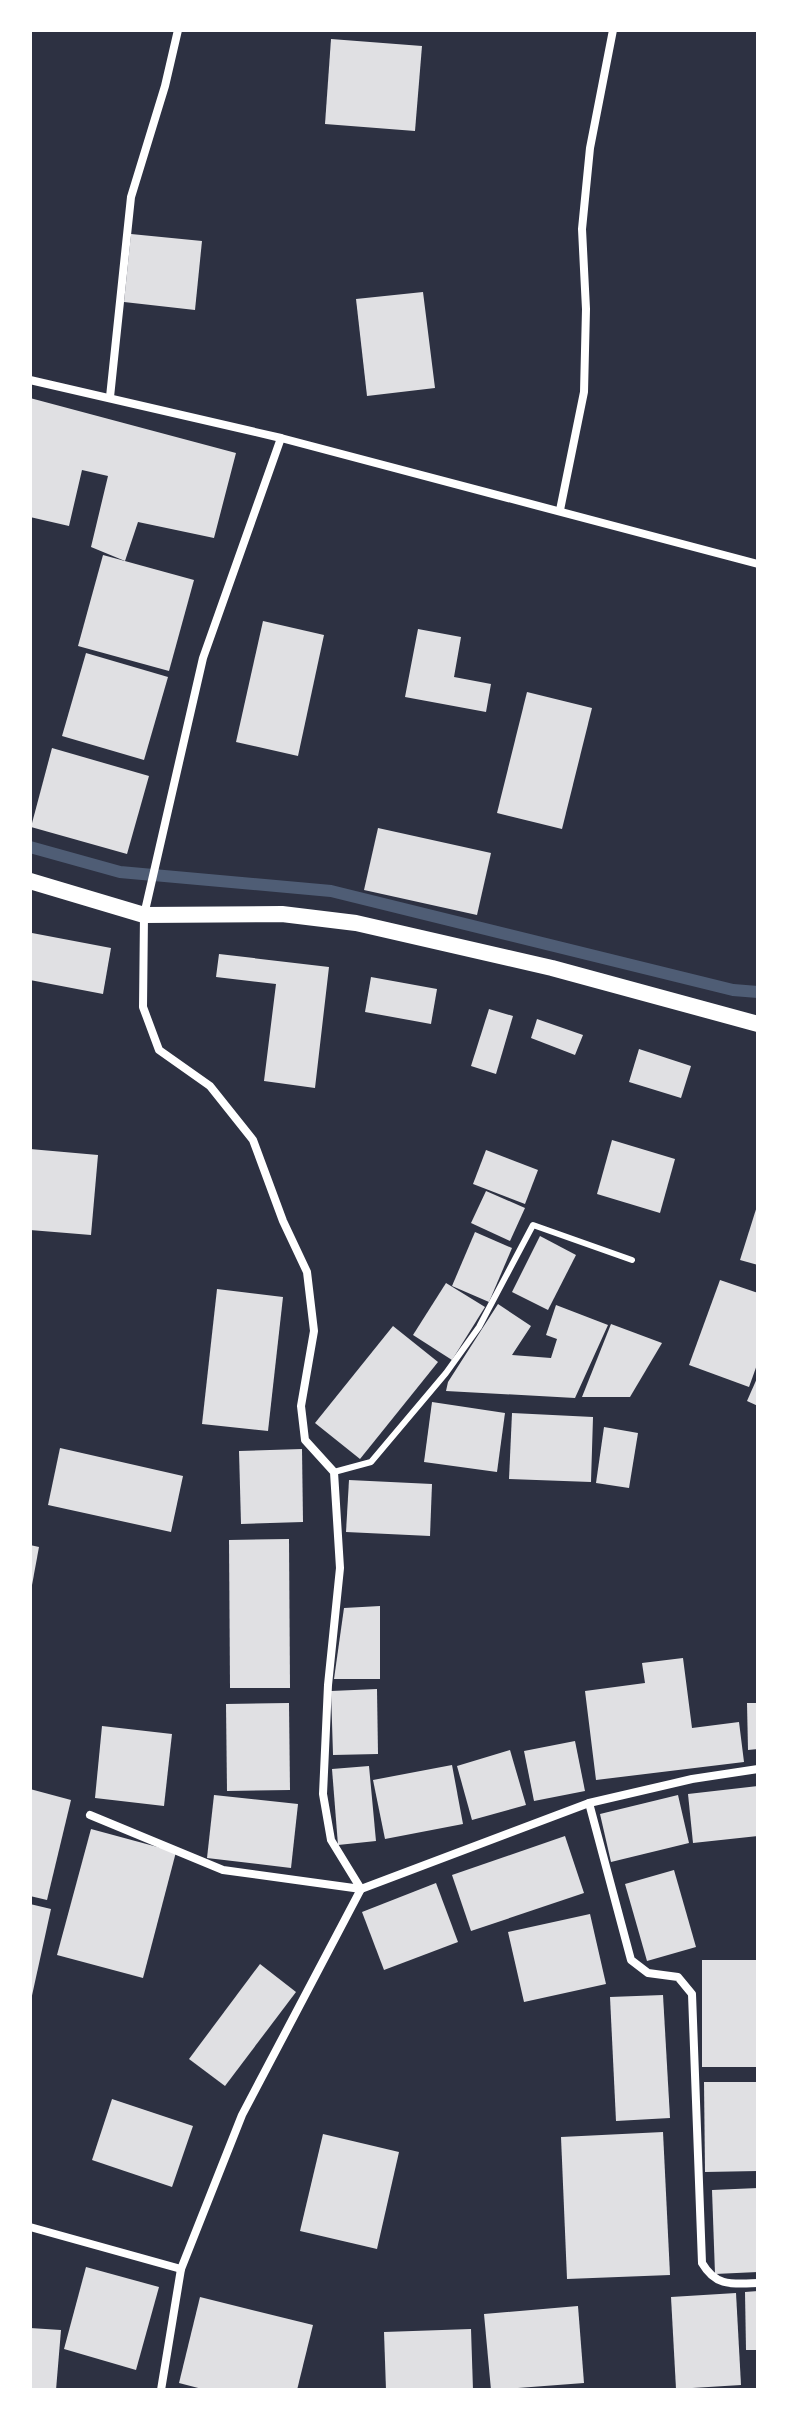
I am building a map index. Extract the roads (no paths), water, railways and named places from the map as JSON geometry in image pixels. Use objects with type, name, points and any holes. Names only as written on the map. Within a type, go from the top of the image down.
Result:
[{"type":"main road","points":[[30,881],[144,915],[282,914],[356,923],[552,968],[758,1024]]},
{"type":"street","points":[[110,397],[131,197],[165,86],[178,30]]},
{"type":"street","points":[[560,510],[584,392],[586,309],[582,229],[590,148],[613,30]]},
{"type":"street","points":[[30,380],[281,438],[758,564]]},
{"type":"street","points":[[281,438],[203,658],[144,915],[143,1007],[159,1050],[210,1086],[253,1140],[283,1221],[307,1272],[314,1331],[301,1406],[305,1440],[334,1472],[340,1568],[328,1685],[323,1794],[331,1840],[361,1889]]},
{"type":"street","points":[[90,1815],[223,1870],[361,1889],[589,1803],[692,1779],[758,1769]]},
{"type":"street","points":[[589,1803],[631,1960],[648,1973],[678,1977],[692,1994],[702,2263],[712,2279],[725,2284],[758,2283]]},
{"type":"street","points":[[161,2390],[181,2269],[242,2115],[361,1889]]},
{"type":"street","points":[[30,2227],[181,2269]]},
{"type":"lane","points":[[334,1472],[371,1462],[446,1373],[479,1327],[533,1225],[632,1260]]},
{"type":"waterway","points":[[30,847],[120,872],[331,891],[733,990],[758,992]]}]
